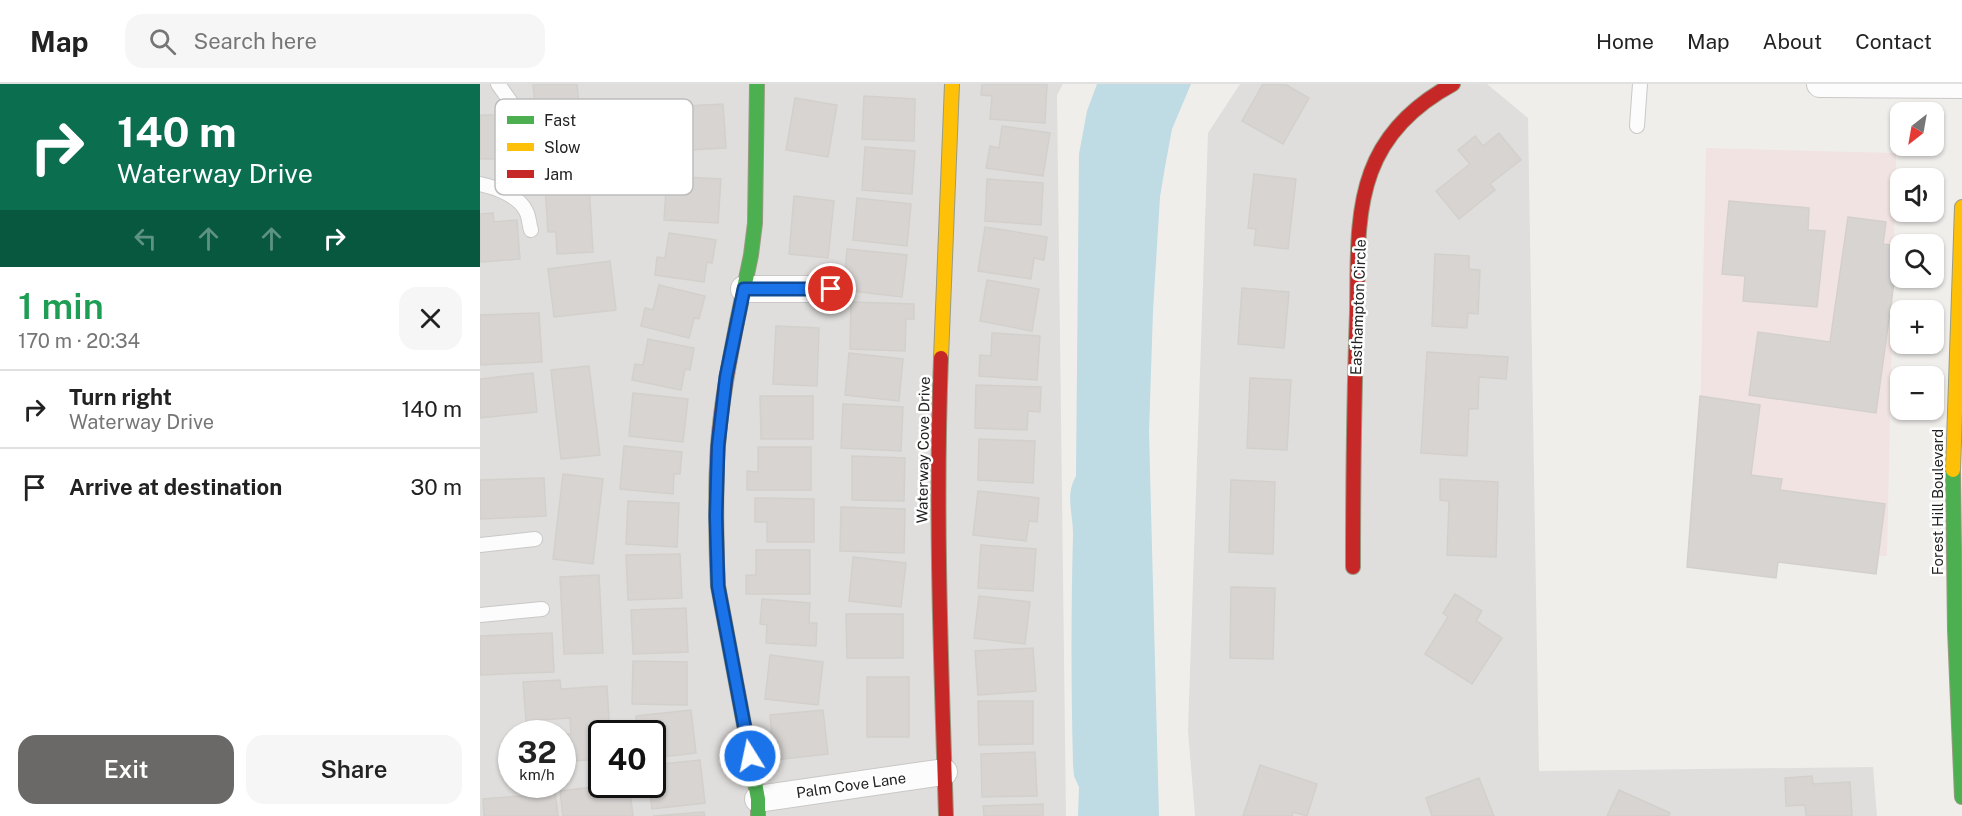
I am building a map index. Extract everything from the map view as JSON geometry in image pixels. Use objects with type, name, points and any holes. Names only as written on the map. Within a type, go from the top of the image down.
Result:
[{"type":"street","points":[[757,84],[755,223],[726,377],[718,446],[716,516],[718,586],[758,807]]},
{"type":"street","name":"Waterway Cove Drive","points":[[946,816],[939,581],[939,408],[952,84]]},
{"type":"street","name":"Easthampton Circle","points":[[1353,567],[1354,388],[1362,207],[1365,190],[1377,156],[1396,127],[1422,102],[1453,84]]},
{"type":"street","points":[[1820,84],[1962,85]]},
{"type":"street","name":"Forest Hill Boulevard","points":[[1962,207],[1954,375],[1953,520],[1956,688],[1962,797]]},
{"type":"street","points":[[744,289],[831,289]]},
{"type":"street","name":"Palm Cove Lane","points":[[758,807],[944,772]]},
{"type":"lane","points":[[498,84],[510,99]]},
{"type":"lane","points":[[1637,126],[1640,84]]},
{"type":"lane","points":[[480,184],[495,188]]},
{"type":"lane","points":[[509,195],[525,209],[531,230]]},
{"type":"lane","points":[[480,545],[535,539]]},
{"type":"lane","points":[[480,615],[542,609]]},
{"type":"shaded area","points":[[480,84],[1063,84],[1057,95],[1066,816],[480,816]]},
{"type":"shaded area","points":[[1240,84],[1487,84],[1528,118],[1539,771],[1873,767],[1877,816],[1195,816],[1188,731],[1208,133]]},
{"type":"shaded area","points":[[1706,148],[1890,153],[1890,156],[1896,156],[1896,168],[1890,168],[1890,222],[1894,222],[1894,234],[1890,234],[1890,288],[1893,288],[1893,300],[1890,300],[1892,354],[1887,556],[1697,551]]},
{"type":"water","points":[[1097,84],[1191,84],[1172,129],[1165,167],[1160,197],[1153,311],[1149,432],[1159,816],[1078,816],[1079,787],[1074,776],[1073,534],[1070,497],[1076,476],[1079,154],[1087,111]]},
{"type":"building","points":[[533,84],[577,84],[578,99],[534,99]]},
{"type":"building","points":[[982,84],[1047,84],[1045,123],[990,119],[992,96],[981,95]]},
{"type":"building","points":[[1263,84],[1285,84],[1309,98],[1283,144],[1242,121]]},
{"type":"building","points":[[864,96],[915,99],[914,141],[862,139]]},
{"type":"building","points":[[795,98],[837,105],[828,157],[786,150]]},
{"type":"building","points":[[723,104],[726,148],[693,150],[693,106]]},
{"type":"building","points":[[480,115],[495,115],[495,159],[480,159]]},
{"type":"building","points":[[1002,126],[1050,133],[1043,176],[986,168],[990,146],[999,148]]},
{"type":"building","points":[[1499,133],[1521,160],[1490,184],[1495,190],[1459,219],[1436,191],[1470,164],[1458,150],[1475,136],[1483,146]]},
{"type":"building","points":[[865,147],[915,151],[912,194],[862,190]]},
{"type":"building","points":[[1254,174],[1296,179],[1288,249],[1254,245],[1256,229],[1248,228]]},
{"type":"building","points":[[693,177],[721,179],[718,223],[664,220],[666,195],[693,195]]},
{"type":"building","points":[[987,179],[1043,183],[1041,225],[985,221]]},
{"type":"building","points":[[546,195],[590,195],[593,252],[557,254],[556,232],[548,232]]},
{"type":"building","points":[[794,196],[834,201],[828,258],[789,254]]},
{"type":"building","points":[[857,198],[911,204],[907,246],[853,240]]},
{"type":"building","points":[[1729,201],[1809,208],[1808,230],[1825,231],[1817,307],[1743,301],[1745,276],[1722,274]]},
{"type":"building","points":[[493,213],[494,222],[517,220],[520,259],[480,262],[480,214]]},
{"type":"building","points":[[1848,217],[1886,222],[1883,244],[1890,245],[1890,288],[1893,288],[1876,413],[1749,395],[1758,332],[1830,342]]},
{"type":"building","points":[[985,227],[1047,237],[1044,260],[1034,258],[1031,279],[978,271]]},
{"type":"building","points":[[669,233],[716,240],[712,263],[707,262],[704,282],[655,275],[657,257],[665,258]]},
{"type":"building","points":[[847,249],[907,255],[902,297],[843,290]]},
{"type":"building","points":[[1435,254],[1469,256],[1469,269],[1480,270],[1478,314],[1468,313],[1467,328],[1432,326]]},
{"type":"building","points":[[610,261],[616,310],[554,317],[548,269]]},
{"type":"building","points":[[987,280],[1039,289],[1032,331],[980,321]]},
{"type":"building","points":[[659,285],[705,296],[699,319],[694,318],[689,338],[641,326],[645,308],[653,310]]},
{"type":"building","points":[[1242,288],[1289,292],[1284,348],[1238,344]]},
{"type":"building","points":[[851,302],[914,304],[914,319],[906,319],[905,351],[850,349]]},
{"type":"building","points":[[539,313],[542,362],[480,365],[480,315]]},
{"type":"building","points":[[776,326],[819,328],[817,386],[773,384]]},
{"type":"building","points":[[992,333],[1040,336],[1037,380],[979,376],[980,355],[991,356]]},
{"type":"building","points":[[648,339],[694,348],[690,370],[685,369],[681,390],[632,380],[635,364],[643,365]]},
{"type":"building","points":[[1427,352],[1508,357],[1506,379],[1479,377],[1478,409],[1469,409],[1467,456],[1421,453]]},
{"type":"building","points":[[849,353],[903,359],[899,401],[845,395]]},
{"type":"building","points":[[589,366],[600,455],[561,459],[551,370]]},
{"type":"building","points":[[533,373],[537,412],[480,418],[480,379]]},
{"type":"building","points":[[1250,378],[1291,380],[1287,450],[1247,448]]},
{"type":"building","points":[[976,385],[1041,387],[1040,412],[1028,411],[1027,430],[975,428]]},
{"type":"building","points":[[633,393],[688,399],[683,442],[629,436]]},
{"type":"building","points":[[760,396],[813,396],[813,439],[761,439]]},
{"type":"building","points":[[1700,396],[1760,405],[1751,475],[1782,479],[1780,490],[1885,504],[1876,574],[1778,562],[1776,578],[1687,567]]},
{"type":"building","points":[[843,404],[903,407],[901,451],[841,448]]},
{"type":"building","points":[[979,439],[1035,441],[1033,483],[978,480]]},
{"type":"building","points":[[624,446],[682,452],[680,474],[674,474],[673,494],[620,489]]},
{"type":"building","points":[[758,447],[811,447],[811,490],[747,490],[747,471],[758,472]]},
{"type":"building","points":[[852,456],[905,458],[904,501],[852,500]]},
{"type":"building","points":[[563,474],[603,479],[593,564],[553,559]]},
{"type":"building","points":[[544,478],[546,516],[480,519],[480,480]]},
{"type":"building","points":[[1440,479],[1498,482],[1496,557],[1447,555],[1449,501],[1440,500]]},
{"type":"building","points":[[1231,480],[1275,482],[1273,554],[1229,552]]},
{"type":"building","points":[[978,491],[1039,498],[1037,522],[1029,521],[1026,541],[973,535]]},
{"type":"building","points":[[755,498],[814,499],[814,542],[767,542],[767,522],[755,522]]},
{"type":"building","points":[[628,501],[679,503],[677,547],[626,544]]},
{"type":"building","points":[[841,507],[905,509],[904,553],[840,551]]},
{"type":"building","points":[[981,545],[1036,549],[1033,591],[978,588]]},
{"type":"building","points":[[756,550],[810,550],[810,594],[746,594],[746,575],[756,575]]},
{"type":"building","points":[[680,554],[682,598],[628,600],[626,555]]},
{"type":"building","points":[[853,557],[906,563],[901,607],[849,601]]},
{"type":"building","points":[[599,575],[603,653],[564,654],[560,577]]},
{"type":"building","points":[[1231,587],[1275,588],[1273,659],[1230,658]]},
{"type":"building","points":[[1455,594],[1482,611],[1476,621],[1502,638],[1472,684],[1425,654],[1448,617],[1443,613]]},
{"type":"building","points":[[979,596],[1030,602],[1025,644],[974,638]]},
{"type":"building","points":[[762,599],[810,603],[809,623],[817,623],[816,646],[766,643],[767,625],[760,624]]},
{"type":"building","points":[[686,608],[688,652],[633,654],[631,610]]},
{"type":"building","points":[[846,614],[903,614],[903,658],[847,658]]},
{"type":"building","points":[[552,633],[554,672],[480,675],[480,636]]},
{"type":"building","points":[[1033,648],[1036,691],[978,695],[975,651]]},
{"type":"building","points":[[770,655],[823,662],[818,705],[765,699]]},
{"type":"building","points":[[633,661],[687,662],[687,705],[632,704]]},
{"type":"building","points":[[867,677],[909,677],[909,737],[867,737]]},
{"type":"building","points":[[560,680],[561,689],[607,686],[609,720],[588,720],[588,760],[576,761],[576,720],[570,720],[570,718],[526,720],[523,682]]},
{"type":"building","points":[[978,701],[1033,701],[1033,744],[979,745]]},
{"type":"building","points":[[691,710],[696,753],[666,756],[666,720],[636,720],[636,716]]},
{"type":"building","points":[[823,710],[828,754],[774,760],[770,715]]},
{"type":"building","points":[[1035,752],[1037,796],[982,797],[981,754]]},
{"type":"building","points":[[700,760],[705,803],[652,809],[651,798],[666,798],[666,764]]},
{"type":"building","points":[[1260,765],[1317,784],[1307,816],[1293,812],[1292,816],[1243,816]]},
{"type":"building","points":[[1812,776],[1813,784],[1850,782],[1852,816],[1806,816],[1805,805],[1786,806],[1785,778]]},
{"type":"building","points":[[1479,778],[1494,816],[1432,816],[1426,798]]},
{"type":"building","points":[[588,788],[588,798],[631,798],[633,816],[563,816],[561,798],[576,798],[576,789]]},
{"type":"building","points":[[1619,790],[1670,813],[1669,816],[1607,816]]},
{"type":"building","points":[[556,798],[558,816],[484,816],[483,799]]},
{"type":"building","points":[[1043,804],[1043,816],[984,816],[983,806]]},
{"type":"building","points":[[704,812],[705,816],[653,816]]},
{"type":"traffic: fast","points":[[737,322],[755,223],[757,84]]},
{"type":"traffic: fast","points":[[1953,470],[1955,630],[1962,797]]},
{"type":"traffic: fast","points":[[717,563],[718,586],[758,799],[758,816]]},
{"type":"traffic: slow","points":[[941,358],[952,84]]},
{"type":"traffic: slow","points":[[1953,470],[1962,207]]},
{"type":"traffic: jam","points":[[1353,567],[1358,259],[1362,206],[1377,157],[1394,131],[1427,100],[1453,84]]},
{"type":"traffic: jam","points":[[717,563],[718,446],[723,399],[737,322]]},
{"type":"traffic: jam","points":[[941,358],[939,529],[946,816]]},
{"type":"route","points":[[750,756],[718,586],[716,516],[718,446],[726,377],[744,289],[831,289]]}]
